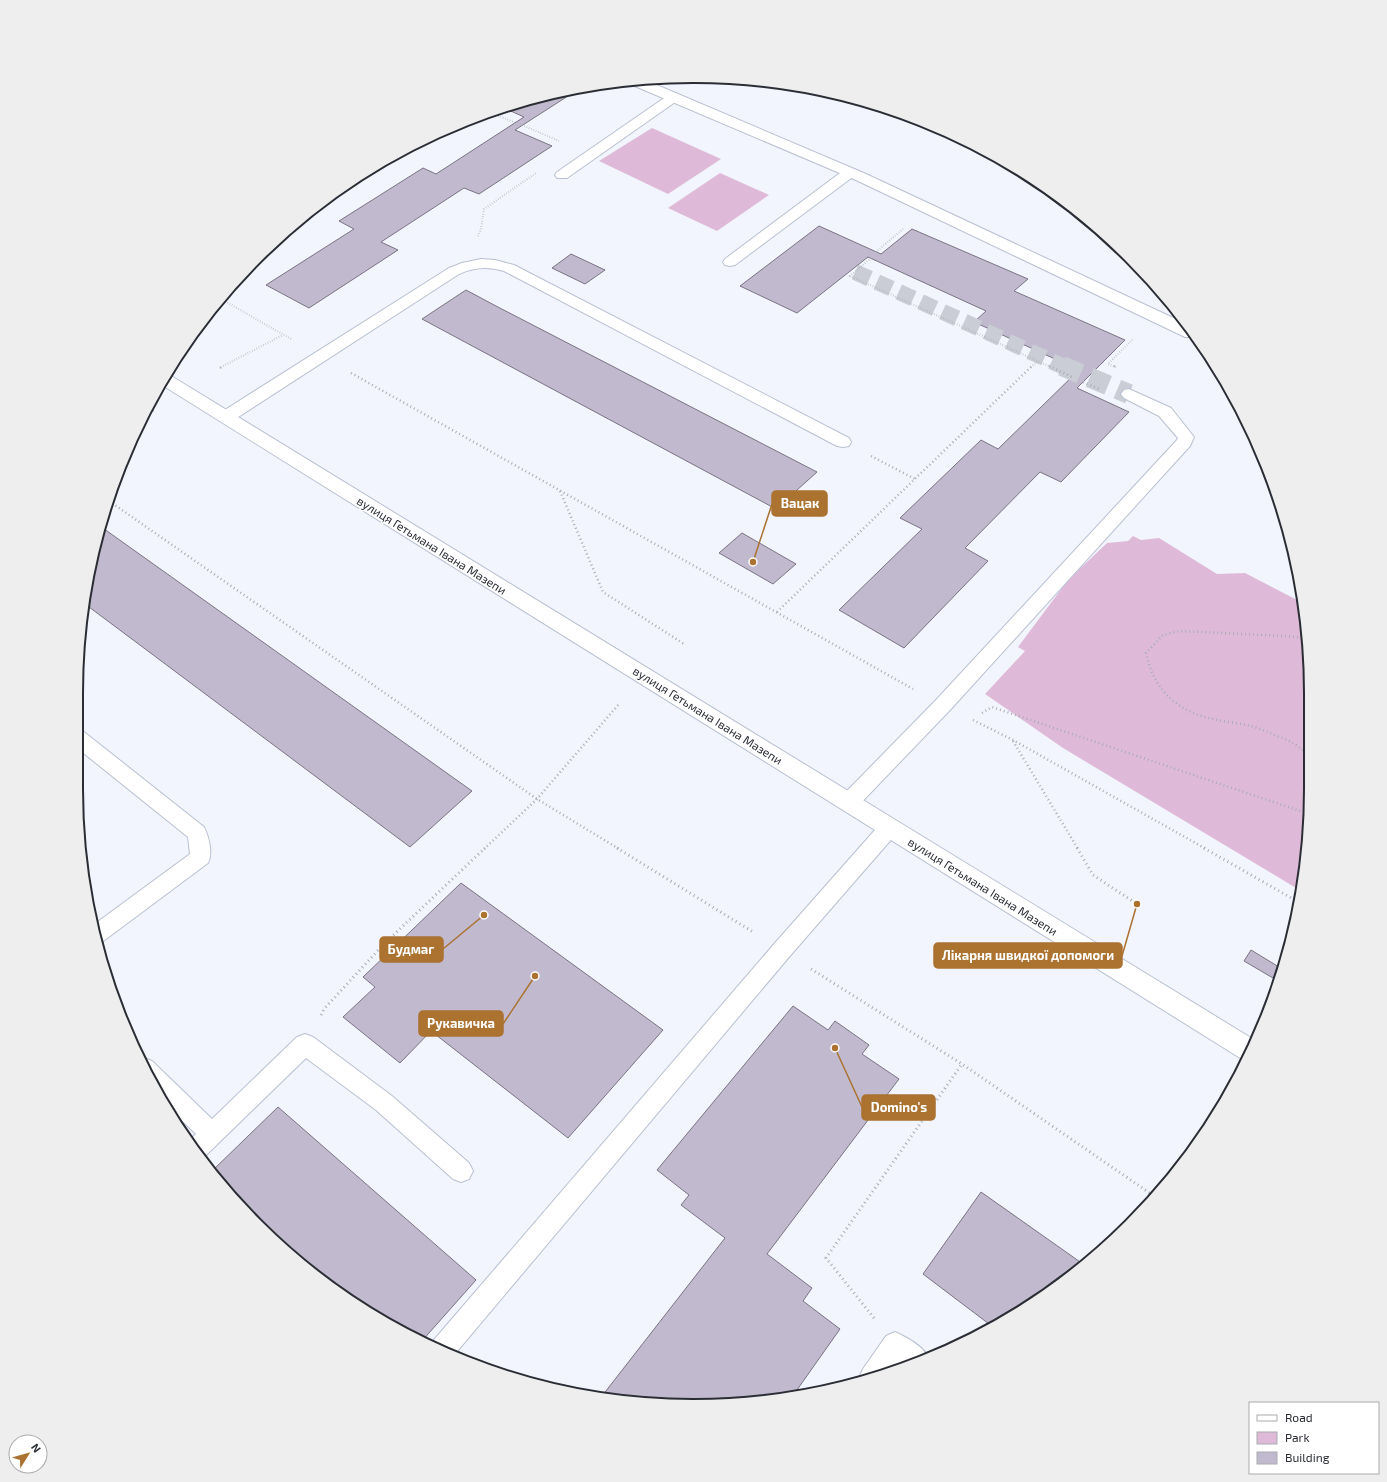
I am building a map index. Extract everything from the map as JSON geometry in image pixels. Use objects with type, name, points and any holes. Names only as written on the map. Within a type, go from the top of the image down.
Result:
[{"type":"main road","points":[[645,85],[849,173],[1183,329]]},
{"type":"main road","name":"вулиця Гетьмана Івана Мазепи","points":[[169,382],[1246,1048]]},
{"type":"lane","points":[[562,175],[674,97]]},
{"type":"lane","points":[[730,262],[849,173]]},
{"type":"lane","points":[[226,417],[454,271],[472,264],[491,263],[509,268],[843,442]]},
{"type":"lane","points":[[849,802],[943,705],[1184,442],[1186,437],[1165,412],[1129,394]]},
{"type":"lane","points":[[83,743],[197,833],[201,857],[101,932]]},
{"type":"lane","points":[[445,1346],[782,950],[889,828]]},
{"type":"lane","points":[[199,1147],[305,1044],[384,1103],[461,1171]]},
{"type":"lane","points":[[159,1082],[212,1134]]},
{"type":"lane","points":[[877,1371],[895,1344],[913,1358]]},
{"type":"path","points":[[497,115],[516,123]]},
{"type":"path","points":[[522,126],[566,144]]},
{"type":"path","points":[[481,229],[484,209],[541,169]]},
{"type":"path","points":[[871,258],[850,276],[1072,377]]},
{"type":"path","points":[[226,302],[294,341]]},
{"type":"path","points":[[220,368],[284,335]]},
{"type":"path","points":[[1122,370],[1108,364],[1138,335]]},
{"type":"path","points":[[776,612],[1038,361]]},
{"type":"path","points":[[347,371],[920,692]]},
{"type":"path","points":[[153,411],[158,408]]},
{"type":"path","points":[[843,442],[915,479]]},
{"type":"path","points":[[560,490],[603,592],[684,644]]},
{"type":"path","points":[[113,504],[538,799],[755,933]]},
{"type":"path","points":[[1301,637],[1281,634],[1268,636],[1194,630],[1176,631],[1163,634],[1146,653],[1151,673],[1159,688],[1167,697],[1183,709],[1199,716],[1257,728],[1295,744],[1304,752]]},
{"type":"path","points":[[305,1044],[324,1009],[383,945],[538,799],[619,704]]},
{"type":"path","points":[[1294,899],[1012,740],[971,719],[992,707],[1303,812]]},
{"type":"path","points":[[1012,740],[1093,875],[1138,904]]},
{"type":"path","points":[[805,965],[962,1064],[1150,1193]]},
{"type":"path","points":[[895,1344],[826,1258],[962,1064]]},
{"type":"green space","points":[[652,128],[721,159],[668,194],[599,161]]},
{"type":"green space","points":[[720,173],[769,195],[717,231],[668,208]]},
{"type":"green space","points":[[1133,536],[1141,540],[1159,538],[1217,574],[1245,573],[1296,600],[1303,654],[1304,788],[1303,828],[1296,888],[1063,748],[985,694],[1025,651],[1018,647],[1068,580],[1107,543],[1128,541]]},
{"type":"building","points":[[567,97],[515,130],[552,146],[479,194],[464,188],[381,242],[398,250],[309,308],[266,285],[354,229],[339,221],[423,168],[436,174],[524,117],[511,111]]},
{"type":"building","points":[[819,226],[881,254],[912,229],[1028,279],[1014,291],[1125,340],[1077,388],[1129,412],[1061,482],[1040,472],[965,548],[988,561],[904,648],[839,610],[922,529],[900,518],[981,440],[998,449],[1079,370],[974,322],[986,311],[868,257],[797,313],[740,286]]},
{"type":"building","points":[[571,254],[605,270],[585,284],[552,268]]},
{"type":"building","points":[[466,290],[817,472],[776,509],[422,319]]},
{"type":"building","points":[[105,530],[472,791],[410,847],[89,607]]},
{"type":"building","points":[[742,533],[796,564],[773,584],[719,553]]},
{"type":"building","points":[[461,883],[663,1030],[568,1138],[431,1031],[400,1063],[343,1017],[375,987],[363,977]]},
{"type":"building","points":[[1251,950],[1277,966],[1273,978],[1244,961]]},
{"type":"building","points":[[793,1006],[828,1030],[835,1021],[869,1045],[862,1054],[899,1079],[767,1254],[812,1288],[803,1301],[840,1329],[797,1390],[733,1398],[694,1399],[654,1398],[605,1392],[725,1238],[681,1205],[689,1195],[657,1170]]},
{"type":"building","points":[[278,1107],[476,1280],[425,1337],[388,1317],[354,1296],[322,1273],[262,1220],[215,1168]]},
{"type":"building","points":[[981,1192],[1079,1261],[1033,1296],[988,1323],[923,1274]]},
{"type":"tunnel","points":[[855,272],[1064,367]]},
{"type":"tunnel","points":[[1062,366],[1129,394]]},
{"type":"place","name":"Вацак","points":[[753,562]]},
{"type":"place","name":"Лікарня швидкої допомоги","points":[[1137,904]]},
{"type":"place","name":"Будмаг","points":[[484,915]]},
{"type":"place","name":"Рукавичка","points":[[535,976]]},
{"type":"place","name":"Domino's","points":[[835,1048]]}]
